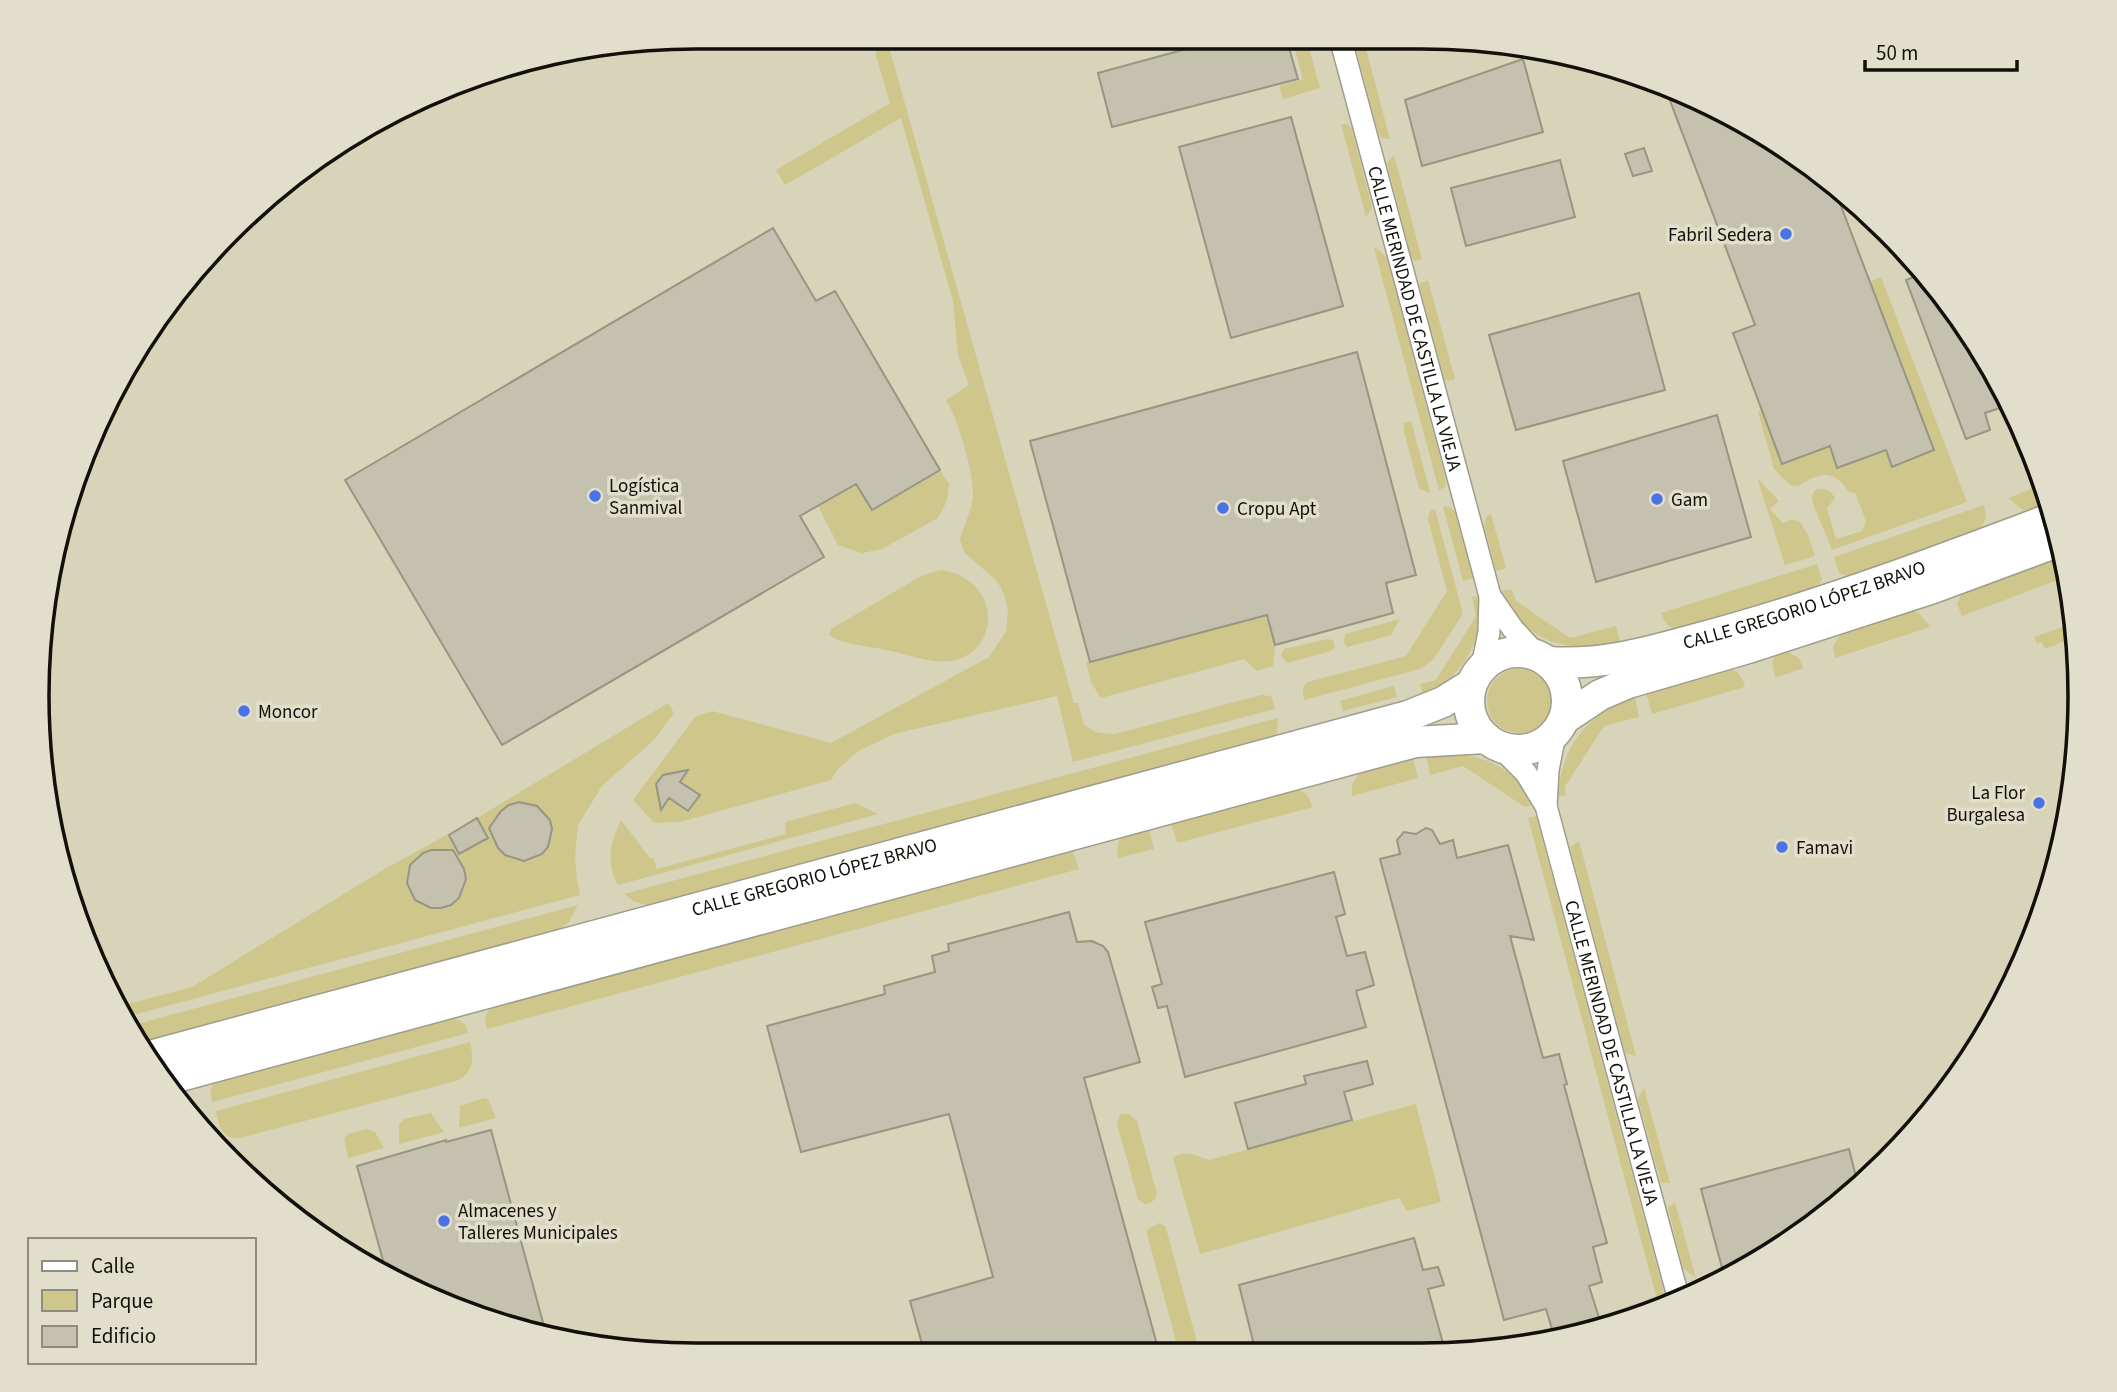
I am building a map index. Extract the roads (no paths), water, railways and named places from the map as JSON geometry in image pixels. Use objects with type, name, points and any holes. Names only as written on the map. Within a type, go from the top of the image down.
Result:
[{"type":"main road","name":"CALLE GREGORIO LÓPEZ BRAVO","points":[[1543,658],[1573,663],[1610,660],[1737,627],[1838,596],[2044,521]]},
{"type":"main road","name":"CALLE GREGORIO LÓPEZ BRAVO","points":[[1560,726],[1590,701],[1628,682],[1748,648],[1933,588],[2050,545]]},
{"type":"main road","points":[[1513,652],[1543,658],[1556,669],[1566,687],[1567,709],[1560,726],[1535,747],[1523,750],[1493,742],[1479,731],[1470,713],[1469,694],[1477,676],[1502,654],[1513,652]]},
{"type":"main road","name":"CALLE GREGORIO LÓPEZ BRAVO","points":[[157,1054],[1408,716],[1443,702],[1477,676]]},
{"type":"main road","name":"CALLE GREGORIO LÓPEZ BRAVO","points":[[174,1078],[1415,742],[1493,742]]},
{"type":"street","name":"CALLE MERINDAD DE CASTILLA LA VIEJA","points":[[1343,49],[1490,596],[1489,632],[1477,676]]},
{"type":"street","name":"CALLE MERINDAD DE CASTILLA LA VIEJA","points":[[1490,596],[1513,629],[1543,658]]},
{"type":"street","name":"CALLE MERINDAD DE CASTILLA LA VIEJA","points":[[1546,806],[1548,770],[1560,726]]},
{"type":"street","name":"CALLE MERINDAD DE CASTILLA LA VIEJA","points":[[1493,742],[1526,773],[1546,806],[1676,1290]]},
{"type":"place","name":"Fabril Sedera","points":[[1786,234]]},
{"type":"place","name":"Logística Sanmival","points":[[595,496]]},
{"type":"place","name":"Gam","points":[[1657,499]]},
{"type":"place","name":"Cropu Apt","points":[[1223,508]]},
{"type":"place","name":"Moncor","points":[[244,711]]},
{"type":"place","name":"La Flor Burgalesa","points":[[2039,803]]},
{"type":"place","name":"Famavi","points":[[1782,847]]},
{"type":"place","name":"Almacenes y Talleres Municipales","points":[[444,1221]]}]
